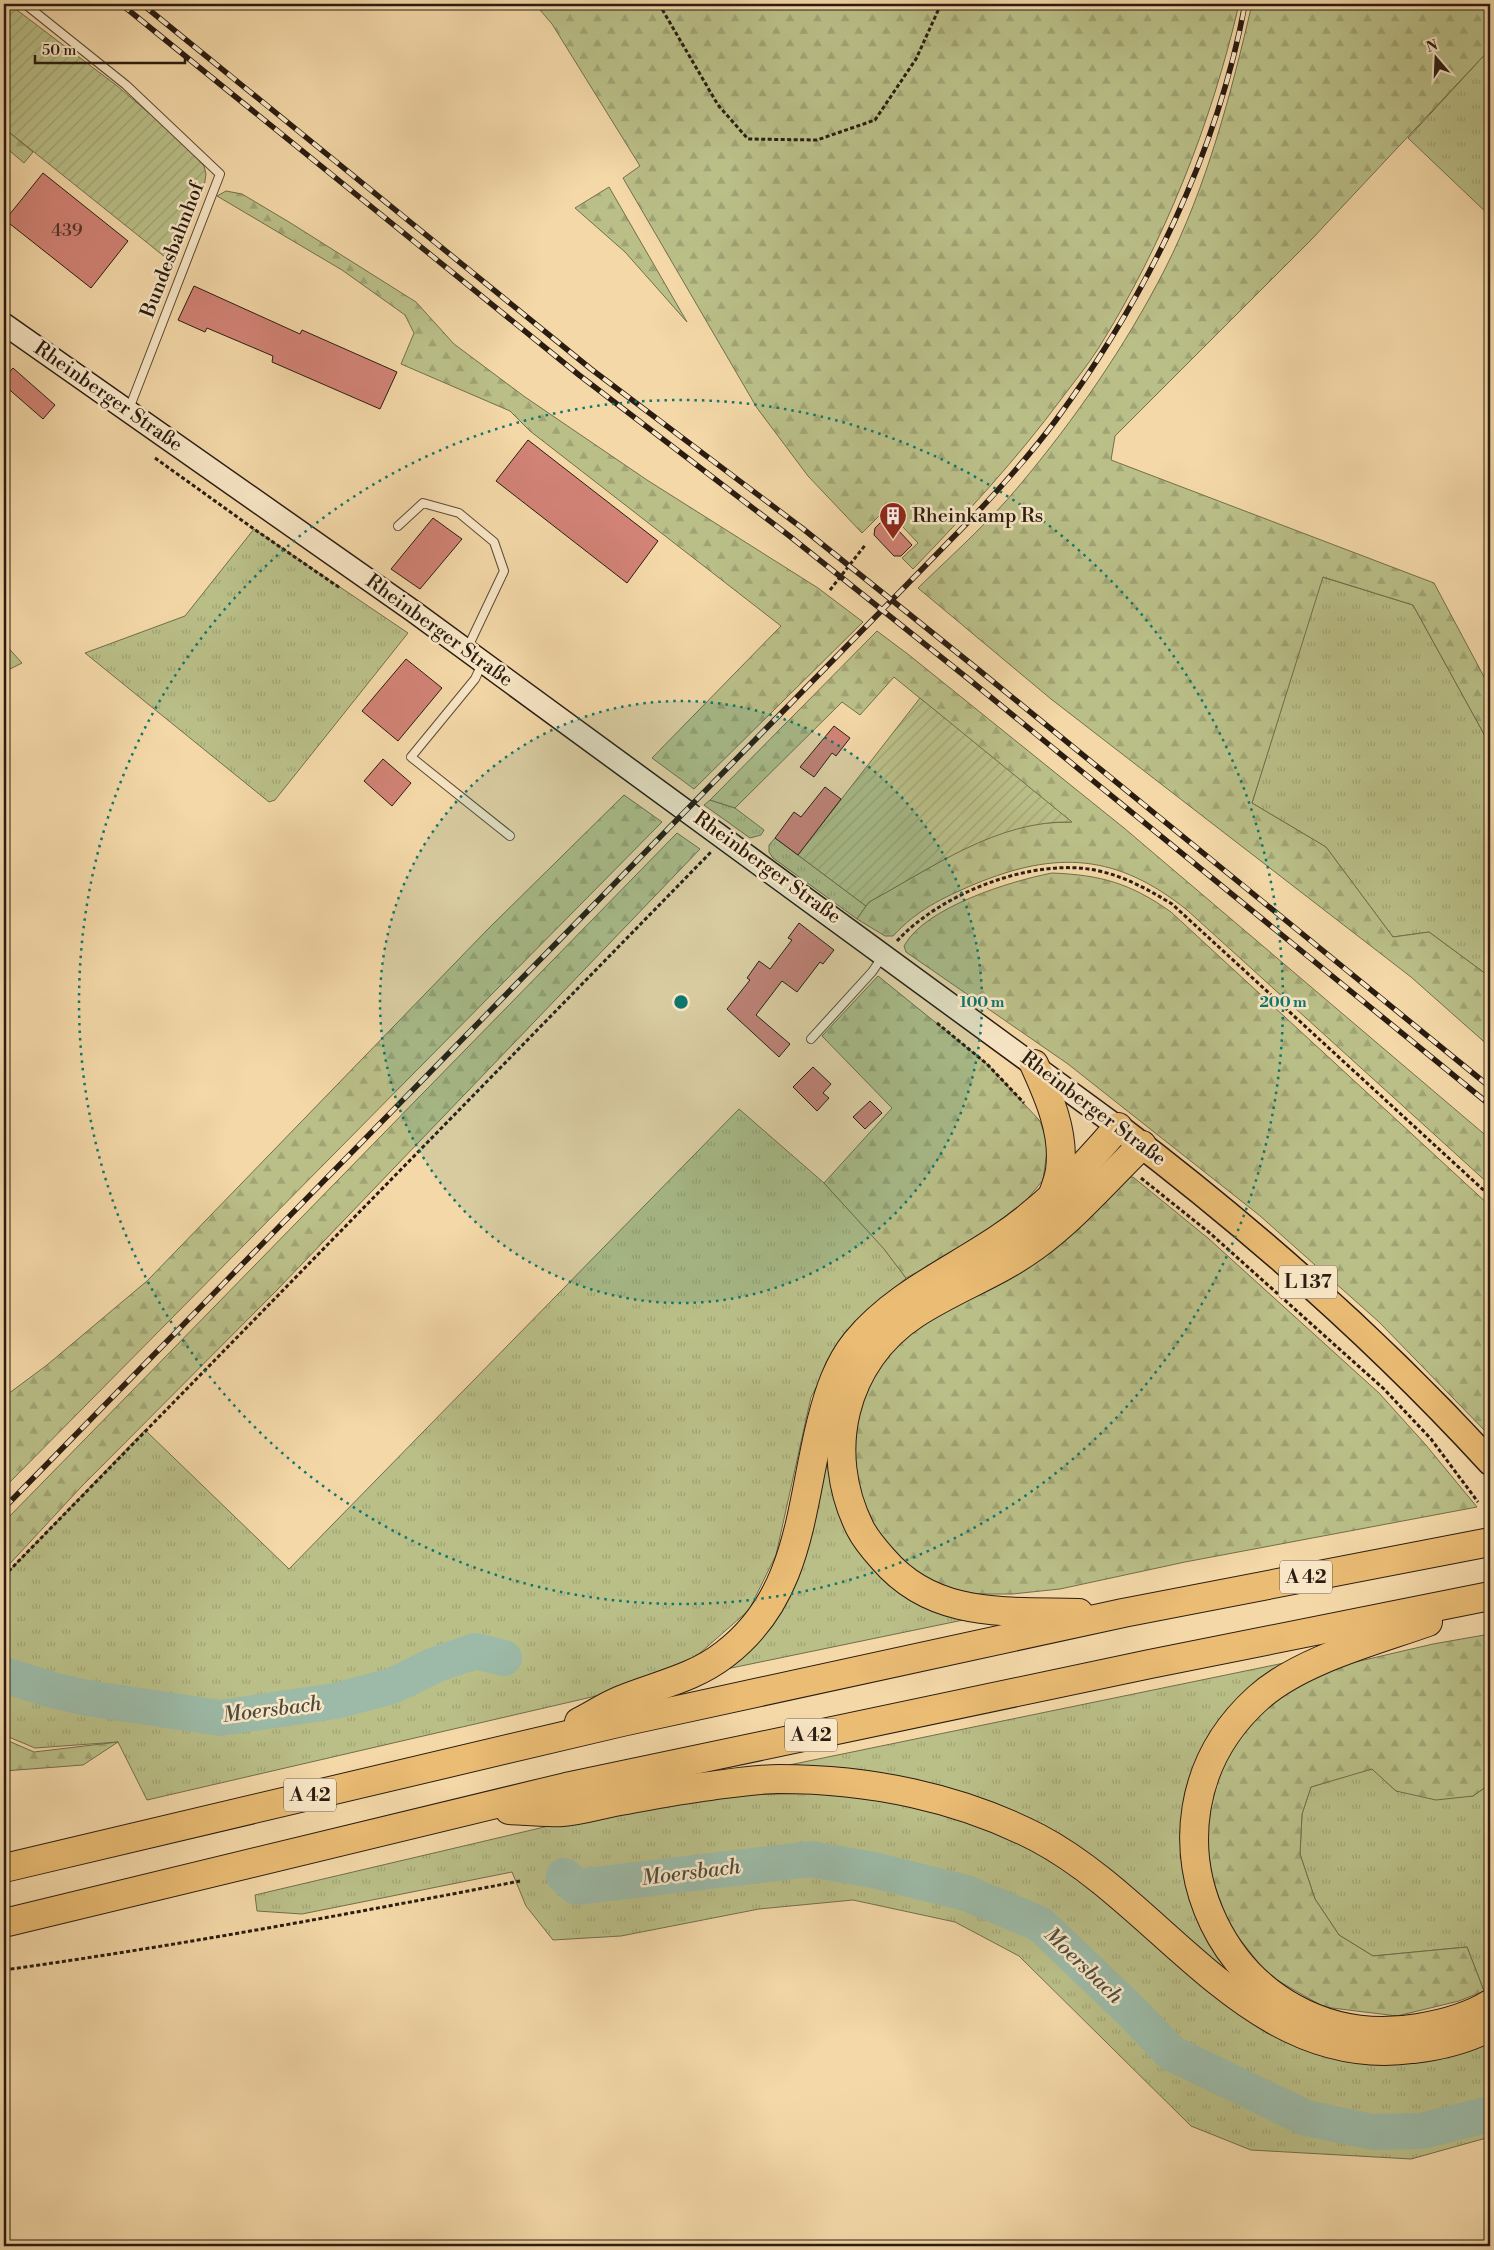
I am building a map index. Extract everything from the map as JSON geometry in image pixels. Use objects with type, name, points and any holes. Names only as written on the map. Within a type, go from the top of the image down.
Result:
[{"type":"highway","points":[[1034,1064],[1045,1087],[1057,1122],[1061,1150],[1060,1172],[1052,1197]]},
{"type":"highway","points":[[542,1741],[621,1700],[666,1685],[699,1671],[725,1654],[748,1634],[763,1614],[785,1576],[800,1527],[817,1437],[828,1398],[839,1369],[854,1344],[876,1320],[902,1299],[996,1240],[1052,1197],[1118,1127]]},
{"type":"highway","points":[[1123,1613],[978,1610],[961,1607],[929,1596],[904,1581],[864,1537],[853,1515],[846,1494],[841,1464],[841,1434],[846,1407],[856,1379],[880,1344],[915,1314],[998,1270],[1035,1246],[1071,1216],[1142,1145]]},
{"type":"highway","name":"A 42","points":[[4,1868],[542,1741],[1123,1613],[1490,1542]]},
{"type":"highway","points":[[1490,1597],[1290,1674],[1260,1696],[1238,1716],[1217,1749],[1195,1812],[1194,1845],[1199,1882],[1208,1911],[1226,1947],[1254,1980],[1280,2002],[1312,2018],[1355,2030],[1393,2032],[1438,2025],[1481,2010],[1490,2004]]},
{"type":"highway","name":"A 42","points":[[4,1923],[472,1809],[911,1713],[1284,1636],[1490,1597]]},
{"type":"highway","points":[[472,1809],[564,1812],[709,1786],[778,1779],[841,1782],[913,1793],[988,1815],[1057,1849],[1127,1901],[1210,1976],[1285,2028],[1321,2041],[1360,2050],[1397,2051],[1435,2046],[1479,2033],[1490,2027]]},
{"type":"main road","name":"Rheinberger Straße","points":[[4,324],[475,656],[1142,1145],[1306,1280],[1401,1370],[1490,1462]]},
{"type":"lane","name":"Bundesbahnhof","points":[[25,4],[126,85],[220,174],[128,411]]},
{"type":"lane","points":[[398,526],[424,503],[459,512],[494,542],[504,571],[475,656],[475,679],[411,757],[510,836]]},
{"type":"lane","points":[[812,1038],[872,972],[884,955]]},
{"type":"path","points":[[659,4],[718,105],[748,139],[817,140],[875,120],[916,59],[942,4]]},
{"type":"path","points":[[150,454],[343,590]]},
{"type":"path","points":[[830,590],[866,544]]},
{"type":"path","points":[[705,848],[718,858]]},
{"type":"path","points":[[4,1576],[711,852]]},
{"type":"path","points":[[884,955],[901,936],[932,911],[965,894],[1000,880],[1025,872],[1054,868],[1098,871],[1122,877],[1148,889],[1172,904],[1490,1196]]},
{"type":"path","points":[[930,1017],[987,1064],[1027,1107]]},
{"type":"path","points":[[1122,1164],[1211,1234],[1384,1389],[1431,1439],[1478,1502]]},
{"type":"path","points":[[4,1970],[90,1958],[520,1881]]},
{"type":"green space","points":[[4,4],[9,4],[116,85],[176,136],[204,166],[206,174],[204,187],[170,261],[4,128]]},
{"type":"green space","points":[[535,4],[1239,4],[1214,94],[1183,182],[1144,267],[1122,309],[1098,349],[1045,421],[972,507],[913,569],[902,558],[918,543],[886,509],[862,533],[808,476],[757,408],[623,178],[640,166],[552,24]]},
{"type":"green space","points":[[1252,4],[1490,4],[1490,49],[1311,240],[1115,436],[1111,460],[1434,583],[1490,688],[1490,745],[1413,605],[1323,577],[1252,803],[1326,847],[1393,937],[1429,932],[1490,977],[1490,1047],[1411,977],[1051,699],[918,588],[995,512],[1040,461],[1098,382],[1150,298],[1180,237],[1205,172],[1226,106]]},
{"type":"green space","points":[[1490,49],[1490,216],[1408,138]]},
{"type":"green space","points":[[4,128],[33,152],[24,163],[4,146]]},
{"type":"green space","points":[[609,187],[687,322],[625,252],[575,208]]},
{"type":"green space","points":[[226,191],[242,194],[416,302],[454,344],[525,397],[647,480],[818,588],[863,622],[694,789],[652,758],[781,626],[530,431],[510,411],[401,364],[414,333],[405,315],[342,270],[217,196]]},
{"type":"green space","points":[[254,529],[408,633],[275,800],[269,802],[85,653],[185,616]]},
{"type":"green space","points":[[1322,577],[1413,605],[1490,745],[1490,977],[1429,932],[1393,937],[1326,847],[1252,803]]},
{"type":"green space","points":[[877,631],[1124,828],[1490,1139],[1490,1185],[1187,910],[1161,891],[1136,878],[1111,868],[1086,863],[1033,866],[1005,873],[975,884],[941,900],[911,919],[893,936],[885,936],[857,919],[869,902],[982,840],[1021,826],[1071,822],[894,677],[860,715],[842,702],[735,808],[710,800]]},
{"type":"green space","points":[[4,643],[22,663],[4,672]]},
{"type":"green space","points":[[920,698],[1072,822],[1044,823],[991,837],[941,861],[869,902],[866,906],[798,855]]},
{"type":"green space","points":[[624,795],[662,822],[4,1488],[4,1397],[47,1365],[147,1281],[488,929]]},
{"type":"green space","points":[[710,800],[735,808],[764,830],[761,835],[750,838],[704,805]]},
{"type":"green space","points":[[677,833],[700,849],[277,1290],[82,1486],[4,1570],[4,1522]]},
{"type":"green space","points":[[775,838],[866,906],[857,919],[773,858],[769,852],[769,845]]},
{"type":"green space","points":[[1052,873],[1086,876],[1114,882],[1142,894],[1171,912],[1490,1206],[1490,1436],[1379,1322],[1259,1215],[1068,1064],[906,952],[904,946],[915,932],[930,919],[949,908],[993,889]]},
{"type":"green space","points":[[878,976],[987,1064],[1040,1121],[1048,1144],[1043,1180],[1020,1208],[929,1266],[906,1278],[884,1249],[824,1183],[892,1108],[822,1036]]},
{"type":"green space","points":[[739,1109],[824,1183],[882,1246],[906,1278],[844,1335],[811,1397],[776,1555],[749,1610],[692,1660],[635,1684],[596,1696],[147,1800],[118,1742],[35,1748],[4,1735],[4,1576],[145,1430],[289,1569]]},
{"type":"green space","points":[[1133,1177],[1209,1239],[1379,1393],[1425,1444],[1477,1507],[1185,1562],[1060,1589],[1012,1594],[977,1594],[943,1587],[918,1575],[878,1537],[857,1489],[852,1434],[868,1381],[903,1337],[1124,1179]]},
{"type":"green space","points":[[826,1422],[968,1619],[712,1672],[760,1626]]},
{"type":"green space","points":[[1490,1634],[1490,1784],[1473,1796],[1436,1800],[1396,1791],[1372,1769],[1311,1787],[1302,1814],[1300,1854],[1315,1899],[1339,1935],[1373,1956],[1467,1947],[1484,1991],[1459,2001],[1397,2016],[1324,2007],[1268,1975],[1228,1924],[1208,1866],[1206,1828],[1223,1758],[1270,1703],[1321,1670],[1433,1644]]},
{"type":"green space","points":[[1289,1662],[1216,1729],[1192,1774],[1184,1840],[1273,2011],[1120,1882],[921,1785],[789,1765]]},
{"type":"green space","points":[[4,1739],[34,1752],[118,1742],[83,1765],[4,1771]]},
{"type":"green space","points":[[1372,1768],[1396,1791],[1473,1796],[1490,1784],[1490,1989],[1484,1991],[1467,1947],[1373,1956],[1339,1935],[1315,1899],[1300,1854],[1302,1814],[1311,1787]]},
{"type":"green space","points":[[821,1793],[895,1802],[970,1821],[1011,1839],[1051,1860],[1109,1898],[1246,2017],[1373,2064],[1422,2061],[1490,2039],[1490,2137],[1411,2159],[1251,2150],[1191,2126],[1019,1956],[955,1922],[853,1900],[759,1909],[621,1936],[553,1940],[526,1906],[512,1872],[302,1914],[257,1911],[255,1895],[570,1821],[702,1796]]},
{"type":"building","points":[[43,173],[128,241],[91,288],[5,220]]},
{"type":"building","points":[[194,286],[300,334],[302,330],[397,372],[380,409],[272,362],[273,356],[207,328],[205,332],[178,320]]},
{"type":"building","points":[[13,368],[55,405],[43,419],[4,385],[4,378]]},
{"type":"building","points":[[528,440],[658,541],[627,583],[496,481]]},
{"type":"building","name":"Rheinkamp Rs","points":[[886,517],[912,545],[901,556],[894,556],[874,535],[875,528]]},
{"type":"building","points":[[433,518],[462,539],[420,589],[391,569]]},
{"type":"building","points":[[406,659],[442,688],[398,741],[362,711]]},
{"type":"building","points":[[834,726],[850,738],[836,756],[832,753],[814,777],[800,767]]},
{"type":"building","points":[[383,759],[411,783],[392,806],[364,781]]},
{"type":"building","points":[[825,787],[841,799],[798,855],[775,838],[794,812],[801,817]]},
{"type":"building","points":[[799,923],[834,950],[823,964],[820,962],[797,992],[782,981],[756,1015],[790,1044],[779,1057],[727,1009],[750,980],[747,978],[759,961],[770,969],[792,940],[788,938]]},
{"type":"building","points":[[813,1067],[831,1084],[823,1093],[829,1098],[817,1111],[793,1087]]},
{"type":"building","points":[[870,1101],[882,1113],[865,1129],[853,1117]]},
{"type":"waterway","name":"Moersbach","points":[[4,1675],[52,1690],[87,1698],[220,1718],[335,1701],[392,1686],[435,1665],[475,1651],[504,1658]]},
{"type":"waterway","name":"Moersbach","points":[[564,1876],[577,1887],[811,1859],[873,1870],[966,1893],[1040,1924],[1133,2013],[1171,2053],[1306,2118],[1373,2132],[1421,2131],[1490,2114]]},
{"type":"railway","points":[[121,4],[579,375],[792,538],[971,681],[1490,1105]]},
{"type":"railway","points":[[142,4],[591,369],[802,528],[980,671],[1490,1087]]},
{"type":"railway","points":[[4,1508],[973,517],[1026,457],[1056,420],[1120,324],[1174,222],[1197,170],[1216,115],[1233,60],[1245,4]]},
{"type":"place","name":"Rheinkamp Rs","points":[[893,540]]}]
